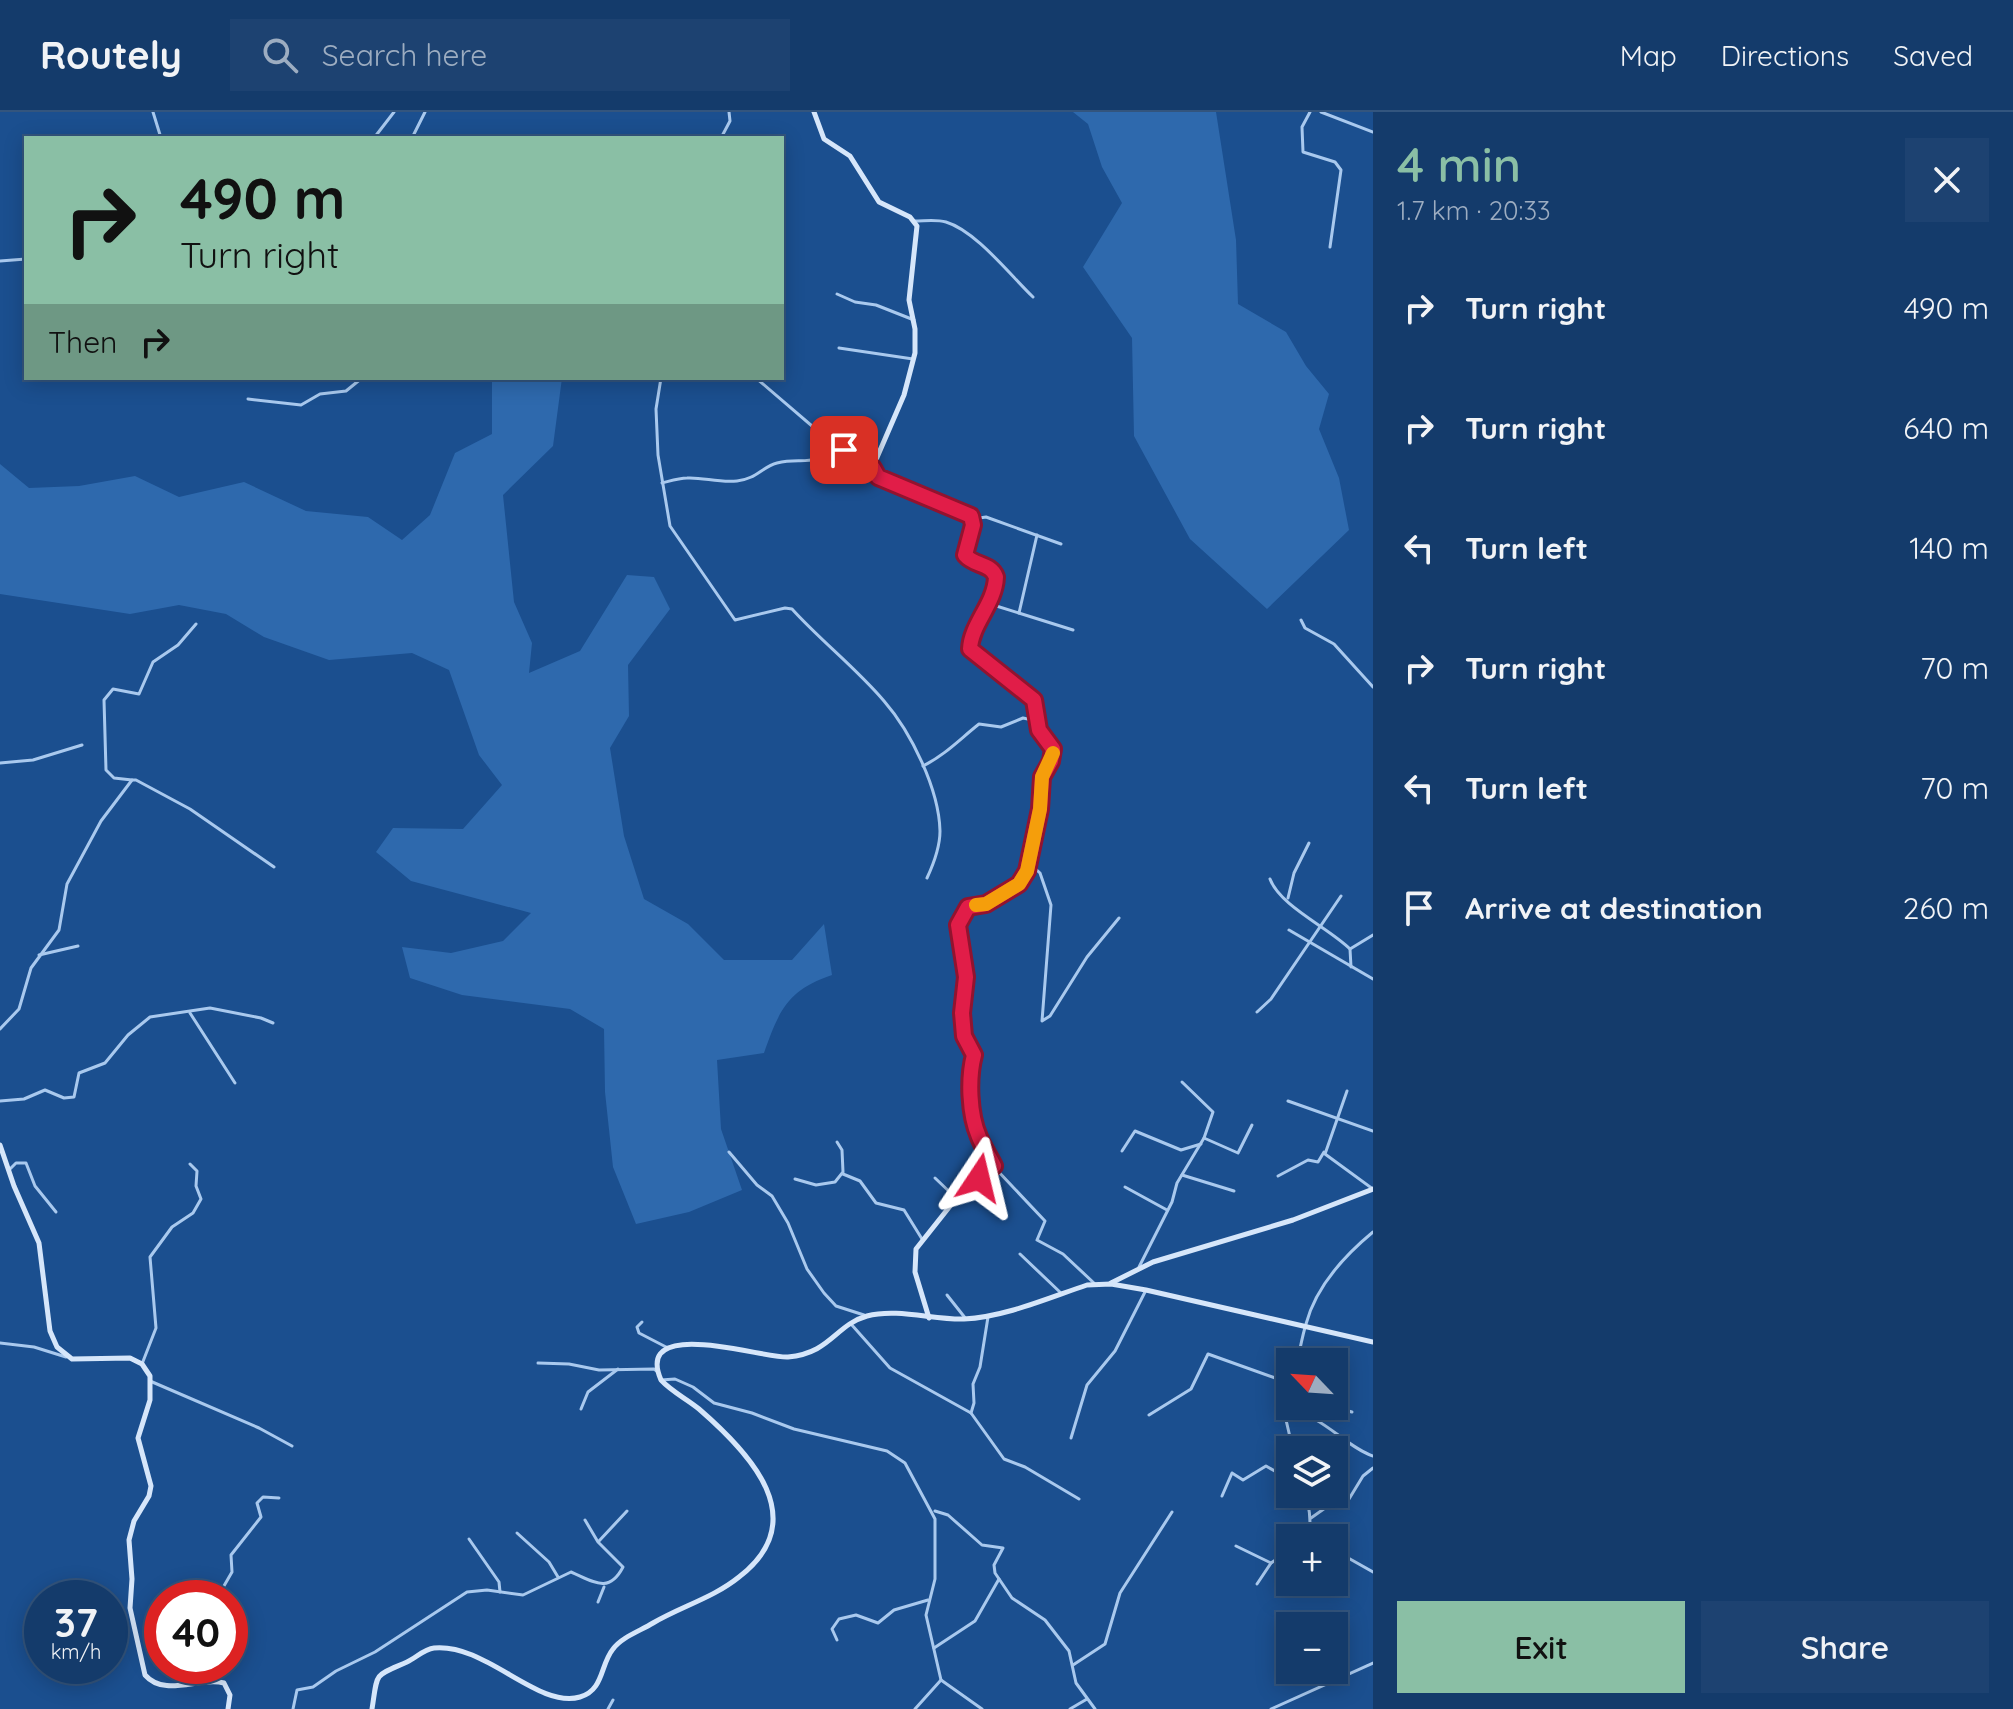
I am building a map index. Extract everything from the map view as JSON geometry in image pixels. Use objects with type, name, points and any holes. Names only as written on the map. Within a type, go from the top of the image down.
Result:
[{"type":"main road","points":[[814,112],[824,139],[850,156],[879,202],[914,221],[917,232],[909,300],[914,320],[913,359],[904,395],[873,468],[878,477],[960,509],[973,519],[965,555],[994,572],[996,585],[990,604],[971,638],[970,649],[1034,700],[1039,730],[1051,745],[1053,755],[1042,777],[1040,809],[1029,863],[1019,884],[986,904],[968,907],[958,925],[966,977],[962,1013],[964,1036],[974,1055],[969,1076],[975,1120],[978,1136],[994,1166],[956,1198],[916,1249],[914,1264],[929,1318]]},
{"type":"main road","points":[[0,1145],[39,1243],[50,1331],[57,1347],[66,1357],[83,1360],[123,1357],[142,1364],[150,1381],[150,1400],[138,1438],[151,1486],[149,1496],[134,1521],[129,1540],[132,1579],[130,1608],[147,1679],[179,1686],[209,1681],[224,1683],[230,1695],[228,1709]]},
{"type":"main road","points":[[1111,1284],[1137,1269],[1293,1220],[1373,1189]]},
{"type":"main road","points":[[372,1709],[375,1683],[380,1672],[432,1648],[483,1659],[554,1698],[580,1697],[599,1683],[608,1655],[615,1646],[670,1613],[720,1591],[759,1559],[769,1544],[773,1525],[764,1480],[708,1418],[661,1380],[658,1361],[668,1348],[692,1342],[784,1357],[821,1349],[851,1324],[868,1316],[988,1317],[1095,1284],[1146,1290],[1373,1342]]},
{"type":"street","points":[[153,112],[160,136]]},
{"type":"street","points":[[376,136],[394,112]]},
{"type":"street","points":[[413,136],[425,112]]},
{"type":"street","points":[[722,136],[730,121],[729,112]]},
{"type":"street","points":[[1310,112],[1302,127],[1303,152],[1335,162],[1341,170],[1330,247]]},
{"type":"street","points":[[1321,112],[1373,132]]},
{"type":"street","points":[[1366,129],[1373,125]]},
{"type":"street","points":[[914,221],[934,220],[954,225],[973,237],[1033,297]]},
{"type":"street","points":[[0,261],[24,259]]},
{"type":"street","points":[[837,294],[914,320]]},
{"type":"street","points":[[839,348],[913,359]]},
{"type":"street","points":[[248,399],[301,405],[320,394],[346,391],[361,380]]},
{"type":"street","points":[[661,380],[656,409],[662,483],[670,526],[735,620],[792,609],[886,703],[923,766],[940,832],[937,855],[927,878]]},
{"type":"street","points":[[758,380],[833,443],[873,468]]},
{"type":"street","points":[[662,483],[688,477],[710,482],[740,481],[756,477],[776,463],[802,463],[820,458],[833,443]]},
{"type":"street","points":[[973,519],[986,517],[1061,544]]},
{"type":"street","points":[[1019,613],[1037,535]]},
{"type":"street","points":[[990,604],[1073,630]]},
{"type":"street","points":[[1301,620],[1305,628],[1334,644],[1373,687]]},
{"type":"street","points":[[196,624],[178,645],[153,662],[139,694],[113,689],[104,700],[106,770],[114,778],[132,780],[190,809],[274,867]]},
{"type":"street","points":[[923,766],[946,754],[979,724],[1001,727],[1023,718],[1038,722]]},
{"type":"street","points":[[0,763],[33,760],[82,745]]},
{"type":"street","points":[[0,1029],[19,1009],[31,968],[59,930],[65,891],[101,821],[132,780]]},
{"type":"street","points":[[1287,900],[1294,873],[1309,843]]},
{"type":"street","points":[[1029,863],[1040,873],[1051,905],[1042,1021],[1050,1016],[1093,948],[1119,918]]},
{"type":"street","points":[[1270,879],[1272,886],[1287,900],[1350,949],[1351,967]]},
{"type":"street","points":[[1257,1012],[1271,999],[1341,896]]},
{"type":"street","points":[[1289,930],[1308,944],[1373,979]]},
{"type":"street","points":[[1350,949],[1373,935]]},
{"type":"street","points":[[39,955],[78,946]]},
{"type":"street","points":[[0,1101],[24,1099],[45,1090],[71,1098],[76,1094],[79,1073],[109,1060],[145,1019],[210,1008],[273,1023]]},
{"type":"street","points":[[189,1012],[235,1083]]},
{"type":"street","points":[[1137,1269],[1182,1175],[1204,1138],[1212,1109],[1182,1082]]},
{"type":"street","points":[[1278,1176],[1308,1160],[1318,1162],[1347,1091]]},
{"type":"street","points":[[1288,1101],[1373,1131]]},
{"type":"street","points":[[1204,1138],[1238,1153],[1252,1125]]},
{"type":"street","points":[[1122,1151],[1135,1131],[1162,1139],[1181,1150],[1201,1144]]},
{"type":"street","points":[[795,1179],[823,1186],[835,1182],[843,1174],[844,1158],[837,1142]]},
{"type":"street","points":[[729,1152],[757,1185],[772,1196],[788,1223],[807,1269],[834,1304],[868,1316]]},
{"type":"street","points":[[1324,1152],[1373,1189]]},
{"type":"street","points":[[9,1170],[16,1163],[26,1163],[35,1186],[56,1212]]},
{"type":"street","points":[[142,1364],[156,1331],[150,1257],[172,1227],[193,1213],[201,1199],[196,1186],[197,1171],[190,1164]]},
{"type":"street","points":[[994,1166],[1045,1221],[1037,1240],[1063,1254],[1095,1284]]},
{"type":"street","points":[[843,1174],[860,1181],[876,1203],[904,1210],[922,1239]]},
{"type":"street","points":[[1182,1175],[1234,1191]]},
{"type":"street","points":[[935,1178],[956,1198]]},
{"type":"street","points":[[1125,1187],[1167,1210]]},
{"type":"street","points":[[1300,1348],[1313,1304],[1347,1253],[1373,1232]]},
{"type":"street","points":[[1020,1254],[1062,1294]]},
{"type":"street","points":[[1071,1438],[1087,1385],[1115,1351],[1146,1290]]},
{"type":"street","points":[[947,1295],[966,1319]]},
{"type":"street","points":[[971,1413],[973,1384],[980,1367],[988,1317]]},
{"type":"street","points":[[642,1322],[637,1329],[639,1333],[668,1348]]},
{"type":"street","points":[[851,1324],[890,1368],[971,1413],[1004,1459],[1079,1499]]},
{"type":"street","points":[[0,1343],[34,1347],[66,1357]]},
{"type":"street","points":[[1149,1415],[1191,1389],[1208,1354],[1276,1376]]},
{"type":"street","points":[[538,1363],[654,1369],[658,1372]]},
{"type":"street","points":[[581,1409],[588,1392],[618,1369]]},
{"type":"street","points":[[661,1380],[675,1379],[693,1387],[714,1403],[794,1429],[887,1451],[905,1463],[932,1511],[937,1554],[935,1579],[926,1615],[941,1680],[982,1709]]},
{"type":"street","points":[[150,1381],[259,1428],[292,1446]]},
{"type":"street","points":[[1348,1411],[1352,1412]]},
{"type":"street","points":[[1309,1420],[1330,1427],[1356,1450],[1373,1456]]},
{"type":"street","points":[[1222,1496],[1232,1473],[1243,1480],[1266,1466],[1276,1472]]},
{"type":"street","points":[[1311,1518],[1328,1506],[1351,1497],[1363,1476],[1373,1468]]},
{"type":"street","points":[[227,1580],[232,1572],[231,1555],[261,1517],[257,1503],[263,1497],[279,1498]]},
{"type":"street","points":[[1309,1524],[1310,1508]]},
{"type":"street","points":[[598,1542],[627,1511]]},
{"type":"street","points":[[932,1511],[948,1515],[982,1545],[1003,1548],[993,1570],[1012,1598],[1045,1620],[1069,1651],[1076,1683],[1095,1709]]},
{"type":"street","points":[[1073,1665],[1105,1644],[1120,1593],[1172,1512]]},
{"type":"street","points":[[293,1709],[297,1690],[313,1687],[336,1671],[375,1652],[461,1595],[479,1590],[523,1595],[571,1572],[604,1585],[610,1584],[623,1567],[598,1542],[585,1520]]},
{"type":"street","points":[[517,1533],[549,1562],[558,1577]]},
{"type":"street","points":[[469,1539],[499,1582],[500,1592]]},
{"type":"street","points":[[1236,1546],[1271,1563]]},
{"type":"street","points":[[1348,1558],[1373,1572]]},
{"type":"street","points":[[1257,1584],[1276,1560]]},
{"type":"street","points":[[934,1648],[975,1621],[999,1579]]},
{"type":"street","points":[[598,1602],[604,1585]]},
{"type":"street","points":[[837,1640],[832,1629],[839,1619],[856,1615],[878,1623],[894,1610],[928,1600]]},
{"type":"street","points":[[1271,1709],[1373,1663]]},
{"type":"street","points":[[915,1709],[941,1680]]},
{"type":"street","points":[[1070,1709],[1087,1699]]},
{"type":"street","points":[[608,1709],[613,1700]]},
{"type":"shaded area","points":[[1073,112],[1216,112],[1236,240],[1238,304],[1286,332],[1306,366],[1329,394],[1319,429],[1339,478],[1349,530],[1267,609],[1190,539],[1134,436],[1132,338],[1083,267],[1122,203],[1102,167],[1088,124]]},
{"type":"shaded area","points":[[492,380],[562,380],[553,446],[503,495],[514,602],[532,643],[529,673],[580,651],[627,575],[654,577],[670,609],[628,665],[629,716],[610,748],[624,836],[644,899],[688,924],[724,960],[792,960],[824,924],[832,975],[804,988],[787,1004],[764,1053],[717,1060],[721,1129],[742,1190],[689,1212],[636,1224],[613,1167],[605,1092],[604,1029],[570,1009],[462,995],[410,978],[402,947],[451,953],[503,941],[531,913],[411,881],[376,852],[393,828],[463,829],[502,785],[479,755],[449,670],[412,653],[329,660],[264,637],[226,614],[179,605],[130,614],[0,594],[0,464],[29,488],[79,486],[135,476],[179,497],[244,482],[306,511],[368,517],[402,540],[430,515],[455,453],[492,434]]},
{"type":"slow traffic","points":[[976,905],[986,904],[1019,884],[1027,871],[1040,809],[1042,777],[1053,753]]},
{"type":"route","points":[[844,450],[873,468],[878,477],[971,516],[973,525],[965,555],[972,562],[990,568],[996,577],[996,585],[989,606],[971,638],[970,649],[1034,700],[1039,730],[1053,749],[1051,761],[1042,777],[1040,809],[1027,871],[1019,884],[986,904],[964,910],[958,925],[966,977],[962,1013],[964,1036],[974,1051],[969,1076],[975,1120],[978,1136],[994,1166],[979,1178]]}]
